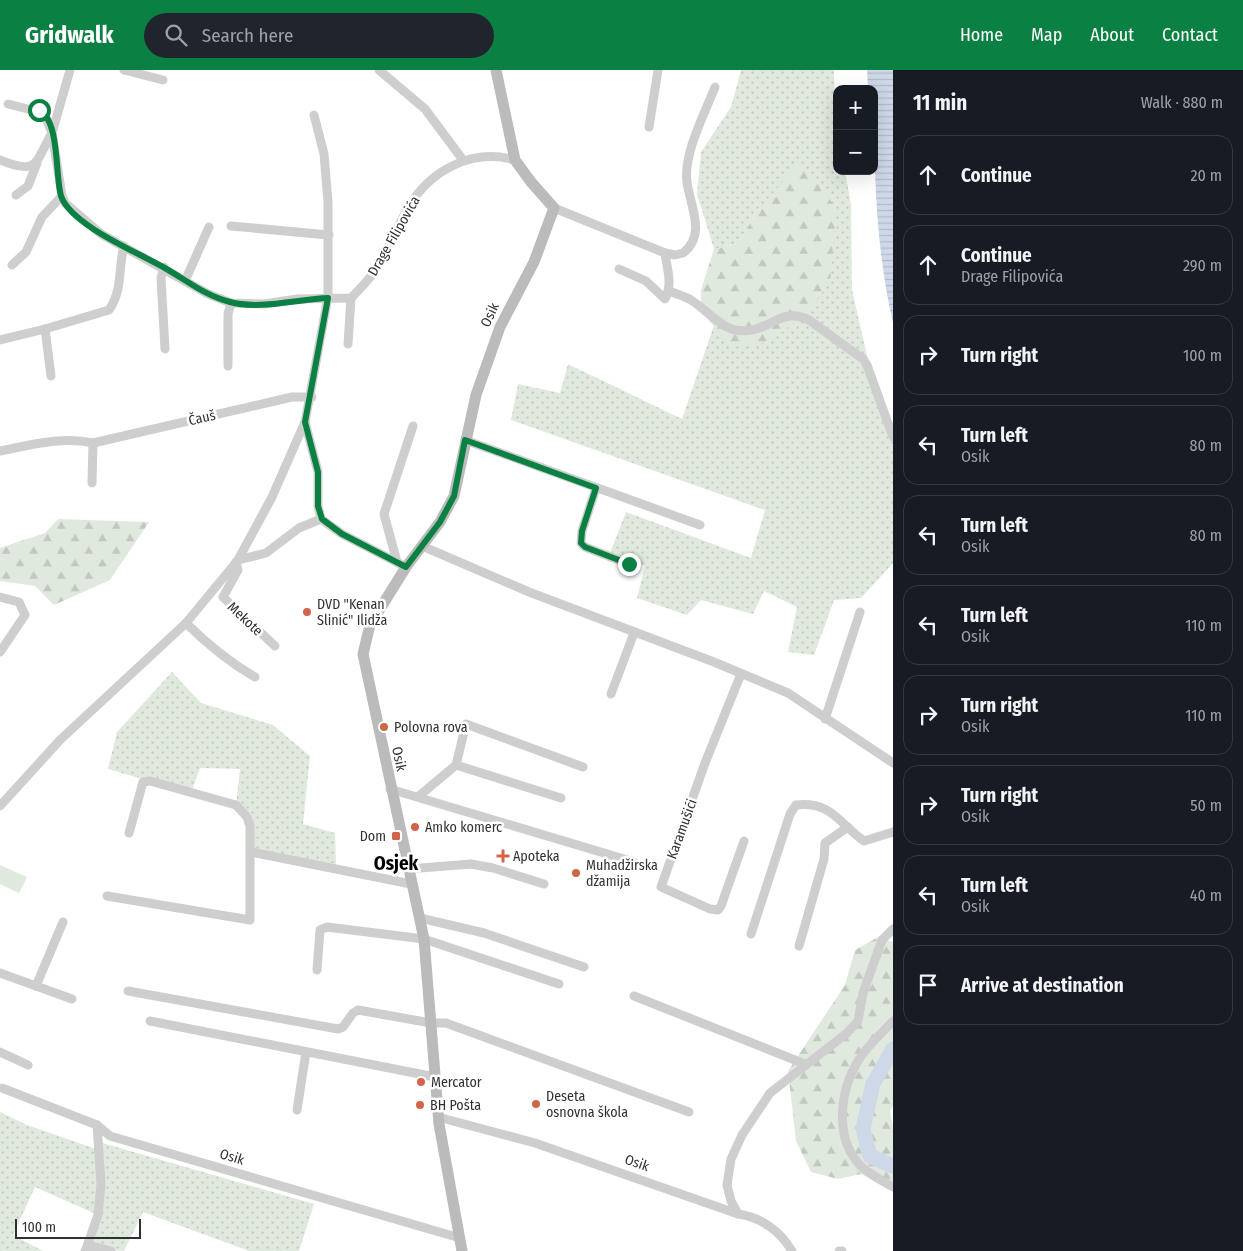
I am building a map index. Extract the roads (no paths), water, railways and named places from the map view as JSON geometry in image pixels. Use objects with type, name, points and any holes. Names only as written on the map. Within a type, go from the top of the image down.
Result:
[{"type":"main road","points":[[496,70],[515,160],[530,182],[554,208]]},
{"type":"main road","name":"Osik","points":[[462,1251],[438,1117],[424,939],[390,789],[363,654],[370,625],[401,565],[422,546],[454,496],[476,396],[500,327],[534,262],[554,208]]},
{"type":"street","points":[[16,194],[28,186],[52,133],[70,70]]},
{"type":"street","points":[[124,70],[163,80]]},
{"type":"street","points":[[379,70],[425,109],[464,160]]},
{"type":"street","points":[[650,127],[658,70]]},
{"type":"street","points":[[554,208],[665,253],[675,255],[683,253],[695,237],[696,216],[687,182],[686,166],[715,86]]},
{"type":"street","points":[[8,104],[44,113],[52,133],[62,196],[82,220],[101,234],[164,267],[208,294],[231,303],[264,304],[328,298],[351,298],[348,344]]},
{"type":"street","points":[[0,806],[60,740],[186,623],[237,561],[272,497],[305,422],[312,396],[328,298],[329,235],[324,154],[314,116]]},
{"type":"street","name":"Drage Filipovića","points":[[351,298],[378,266],[409,206],[423,188],[445,170],[464,160],[502,156],[515,160]]},
{"type":"street","points":[[0,160],[18,166],[32,166],[38,163]]},
{"type":"street","points":[[12,265],[26,252],[42,217],[62,196]]},
{"type":"street","points":[[231,226],[329,235]]},
{"type":"street","points":[[185,281],[209,227]]},
{"type":"street","points":[[0,340],[46,329],[109,310],[120,285],[120,264],[124,246]]},
{"type":"street","points":[[619,269],[646,282],[665,299],[669,291],[665,253]]},
{"type":"street","points":[[164,267],[161,278],[165,349]]},
{"type":"street","points":[[669,291],[690,300],[726,327],[733,330],[759,330],[781,317],[801,316],[809,320],[863,359],[867,365],[893,437]]},
{"type":"street","points":[[228,366],[228,314],[231,303]]},
{"type":"street","points":[[46,329],[51,376]]},
{"type":"street","name":"Čauš","points":[[0,450],[59,440],[79,440],[93,443],[292,397],[312,396]]},
{"type":"street","points":[[305,422],[318,472],[318,506],[322,519],[342,534],[401,565]]},
{"type":"street","points":[[401,565],[384,514],[413,426]]},
{"type":"street","points":[[465,440],[700,525]]},
{"type":"street","points":[[92,483],[93,443]]},
{"type":"street","points":[[596,488],[582,531],[581,543],[585,547],[629,564]]},
{"type":"street","points":[[237,561],[266,554],[299,528],[322,519]]},
{"type":"street","points":[[422,546],[529,592],[788,693],[893,763]]},
{"type":"street","name":"Mekote","points":[[237,561],[238,570],[224,597],[275,646]]},
{"type":"street","points":[[0,597],[18,602],[25,615],[0,652]]},
{"type":"street","points":[[825,719],[860,612]]},
{"type":"street","points":[[186,623],[233,664],[256,677]]},
{"type":"street","points":[[611,694],[634,633]]},
{"type":"street","name":"Karamušići","points":[[741,674],[705,763],[661,887],[710,909],[718,910],[744,841]]},
{"type":"street","points":[[419,796],[456,765],[466,724],[582,767]]},
{"type":"street","points":[[456,765],[561,798]]},
{"type":"street","points":[[107,896],[250,920],[250,826],[247,817],[236,806],[150,781],[143,782],[139,789],[128,833]]},
{"type":"street","name":"Osik","points":[[390,789],[419,796],[634,862]]},
{"type":"street","points":[[752,934],[793,807],[801,804],[834,812],[864,841],[893,832]]},
{"type":"street","points":[[799,946],[824,858],[824,843],[848,827]]},
{"type":"street","points":[[251,852],[411,884]]},
{"type":"street","points":[[408,869],[472,864],[493,868],[544,884]]},
{"type":"street","points":[[420,918],[484,932],[584,967]]},
{"type":"street","points":[[36,986],[63,922]]},
{"type":"street","points":[[317,970],[320,930],[323,927],[424,939],[559,984]]},
{"type":"street","points":[[792,1251],[768,1225],[752,1216],[738,1214],[731,1201],[727,1185],[731,1158],[742,1135],[770,1093],[847,1033],[858,1021],[863,993],[882,940],[893,929]]},
{"type":"street","points":[[0,973],[72,999]]},
{"type":"street","points":[[128,991],[338,1028],[343,1028],[353,1013],[358,1010],[431,1023],[446,1023],[689,1112]]},
{"type":"street","points":[[634,996],[805,1064]]},
{"type":"street","points":[[150,1021],[435,1077]]},
{"type":"street","points":[[893,1021],[861,1056],[851,1072],[842,1112],[844,1131],[855,1159],[893,1187]]},
{"type":"street","points":[[0,1052],[28,1065]]},
{"type":"street","points":[[298,1110],[306,1052]]},
{"type":"street","name":"Osik","points":[[2,1088],[97,1125],[110,1136],[460,1238]]},
{"type":"street","name":"Osik","points":[[438,1117],[535,1143],[738,1214]]},
{"type":"street","points":[[86,1250],[98,1215],[101,1184],[97,1125]]},
{"type":"street","points":[[86,1250],[99,1247],[111,1251]]},
{"type":"water","points":[[867,70],[893,70],[893,323],[882,265],[875,177],[875,175],[878,175],[878,85],[868,85]]},
{"type":"waterway","points":[[893,1049],[873,1084],[863,1129],[870,1156],[893,1166]]},
{"type":"place","name":"DVD \"Kenan Slinić\" Ilidža","points":[[307,612]]},
{"type":"place","name":"Polovna rova","points":[[384,727]]},
{"type":"place","name":"Amko komerc","points":[[415,827]]},
{"type":"place","name":"Dom","points":[[396,836]]},
{"type":"place","name":"Apoteka","points":[[503,856]]},
{"type":"place","name":"Muhadžirska džamija","points":[[576,873]]},
{"type":"place","name":"Mercator","points":[[421,1082]]},
{"type":"place","name":"Deseta osnovna škola","points":[[536,1104]]},
{"type":"place","name":"BH Pošta","points":[[420,1105]]},
{"type":"district","name":"Osjek","points":[[396,863]]}]
